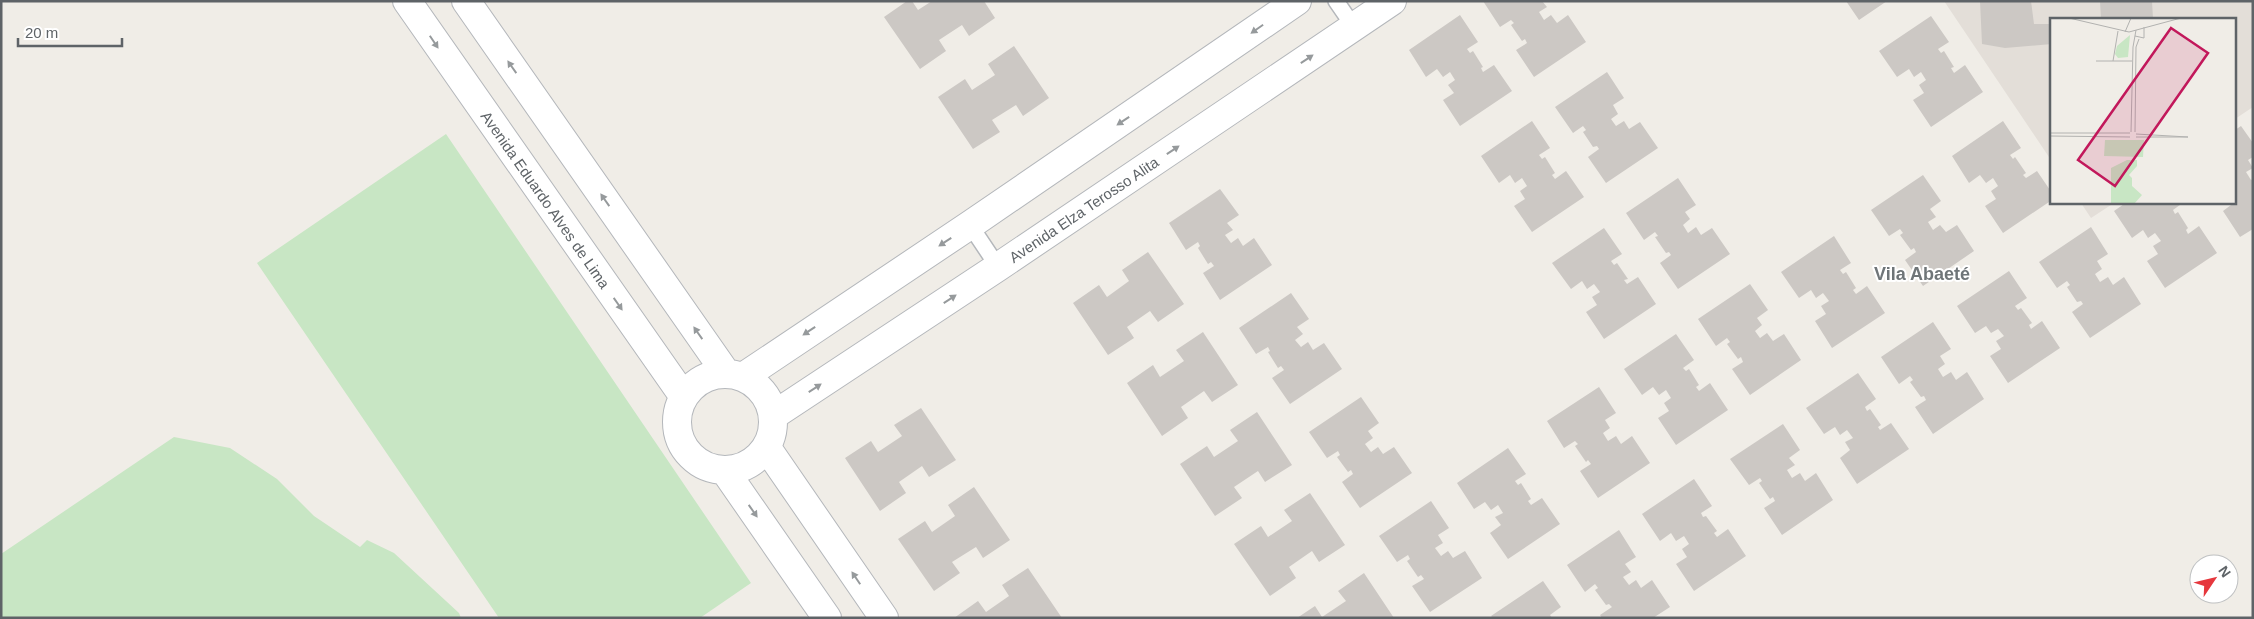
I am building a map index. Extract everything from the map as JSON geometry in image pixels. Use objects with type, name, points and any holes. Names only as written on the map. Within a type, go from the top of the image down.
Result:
[{"type":"street","name":"Avenida Eduardo Alves de Lima","points":[[407,1],[469,93],[684,397]]},
{"type":"street","points":[[466,1],[734,375]]},
{"type":"street","points":[[734,375],[970,225],[1297,1]]},
{"type":"street","name":"Avenida Elza Terosso Alita","points":[[774,415],[998,268],[1392,1]]},
{"type":"street","points":[[734,375],[757,385],[768,398],[774,415],[774,432],[767,448],[756,460],[742,468],[725,471],[709,468],[694,460],[683,446],[677,430],[677,413],[684,397],[694,384],[709,376],[734,375]]},
{"type":"street","points":[[767,448],[884,618]]},
{"type":"street","points":[[725,471],[827,618]]},
{"type":"lane","points":[[1336,1],[1354,27]]},
{"type":"lane","points":[[970,225],[998,268]]},
{"type":"shaded area","points":[[1944,1],[2253,1],[2253,107],[2236,118],[2236,18],[2050,18],[2050,159]]},
{"type":"shaded area","points":[[2082,204],[2112,204],[2091,218]]},
{"type":"green space","points":[[446,134],[751,583],[700,618],[499,618],[257,263]]},
{"type":"green space","points":[[174,437],[230,448],[277,479],[314,516],[360,547],[367,540],[394,553],[459,613],[461,618],[1,618],[1,554]]},
{"type":"building","points":[[907,1],[912,1],[918,10],[932,1],[984,1],[995,18],[969,36],[962,25],[939,40],[946,51],[920,69],[884,17]]},
{"type":"building","points":[[1483,1],[1542,1],[1547,7],[1539,12],[1544,20],[1551,15],[1557,23],[1568,15],[1586,42],[1534,77],[1516,50],[1527,43],[1525,39],[1522,41],[1511,25],[1514,23],[1511,20],[1500,27]]},
{"type":"building","points":[[1846,1],[1887,1],[1859,20]]},
{"type":"building","points":[[1980,1],[2031,1],[2034,24],[2050,24],[2050,44],[2005,48],[1982,44]]},
{"type":"building","points":[[2100,1],[2152,1],[2153,18],[2101,18]]},
{"type":"building","points":[[1460,15],[1478,42],[1467,49],[1470,53],[1473,51],[1483,67],[1481,68],[1483,72],[1494,65],[1512,91],[1460,126],[1443,100],[1454,93],[1448,85],[1455,80],[1450,72],[1443,77],[1437,69],[1426,77],[1409,50]]},
{"type":"building","points":[[1931,16],[1949,42],[1938,49],[1941,53],[1944,51],[1954,67],[1951,68],[1954,73],[1965,65],[1983,92],[1931,127],[1913,100],[1924,93],[1919,85],[1926,80],[1921,72],[1914,77],[1909,69],[1897,77],[1879,51]]},
{"type":"building","points":[[1014,46],[1049,98],[1023,116],[1016,105],[992,120],[1000,132],[973,149],[938,97],[965,79],[972,90],[995,75],[988,64]]},
{"type":"building","points":[[1607,72],[1624,98],[1613,105],[1618,114],[1611,119],[1616,126],[1624,121],[1629,129],[1640,122],[1658,148],[1606,183],[1588,157],[1599,149],[1597,146],[1593,147],[1583,132],[1586,130],[1583,126],[1573,133],[1555,107]]},
{"type":"building","points":[[1532,121],[1550,148],[1539,155],[1542,159],[1545,157],[1555,173],[1552,175],[1555,179],[1566,171],[1584,197],[1532,232],[1514,206],[1525,199],[1520,191],[1527,186],[1522,178],[1515,183],[1510,175],[1499,183],[1481,156]]},
{"type":"building","points":[[2003,121],[2021,148],[2010,155],[2013,159],[2015,157],[2026,173],[2023,175],[2026,178],[2037,171],[2050,190],[2050,201],[2003,233],[1985,206],[1996,199],[1991,191],[1998,186],[1993,178],[1986,183],[1980,175],[1969,183],[1952,156]]},
{"type":"building","points":[[2241,126],[2253,143],[2253,157],[2248,160],[2253,168],[2246,172],[2251,180],[2253,179],[2253,229],[2240,237],[2223,211],[2232,204],[2236,204],[2236,129]]},
{"type":"building","points":[[1923,175],[1941,201],[1930,209],[1936,217],[1928,222],[1933,230],[1940,225],[1946,232],[1957,225],[1974,251],[1923,286],[1905,260],[1916,252],[1914,248],[1911,250],[1900,235],[1903,233],[1900,229],[1889,236],[1871,210]]},
{"type":"building","points":[[1678,178],[1696,205],[1685,212],[1690,219],[1683,225],[1688,233],[1696,227],[1701,235],[1712,228],[1730,254],[1678,289],[1660,263],[1671,255],[1669,252],[1666,253],[1655,237],[1658,236],[1655,232],[1644,240],[1626,213]]},
{"type":"building","points":[[1220,189],[1239,215],[1227,223],[1233,230],[1225,235],[1231,243],[1238,238],[1243,246],[1254,238],[1272,265],[1220,300],[1203,273],[1214,266],[1211,262],[1208,264],[1198,248],[1200,246],[1198,242],[1186,250],[1169,223]]},
{"type":"building","points":[[2124,204],[2181,204],[2173,210],[2175,214],[2178,212],[2188,228],[2186,230],[2188,234],[2199,226],[2217,253],[2165,288],[2147,261],[2158,254],[2153,246],[2161,241],[2155,233],[2148,238],[2143,230],[2132,238],[2114,211]]},
{"type":"building","points":[[2091,227],[2108,254],[2097,261],[2102,269],[2095,274],[2100,282],[2108,277],[2113,285],[2124,277],[2141,304],[2090,338],[2072,312],[2083,304],[2081,301],[2077,302],[2067,287],[2070,285],[2067,281],[2057,288],[2039,262]]},
{"type":"building","points":[[1604,228],[1622,254],[1611,261],[1614,265],[1617,263],[1628,279],[1624,280],[1627,284],[1638,277],[1656,304],[1604,339],[1586,312],[1597,305],[1592,297],[1600,292],[1594,284],[1587,289],[1582,281],[1571,289],[1552,263]]},
{"type":"building","points":[[1834,236],[1851,263],[1840,270],[1843,274],[1846,272],[1856,288],[1853,290],[1856,294],[1867,286],[1885,313],[1832,348],[1815,321],[1826,314],[1821,306],[1829,301],[1823,293],[1816,298],[1811,290],[1799,298],[1781,272]]},
{"type":"building","points":[[1148,252],[1184,304],[1158,322],[1150,311],[1127,327],[1134,338],[1108,355],[1073,303],[1099,285],[1107,297],[1129,281],[1122,270]]},
{"type":"building","points":[[2009,271],[2027,298],[2015,306],[2018,310],[2021,308],[2032,323],[2029,325],[2031,329],[2042,321],[2060,348],[2008,383],[1990,356],[2001,349],[1996,341],[2004,336],[1998,329],[1991,333],[1986,326],[1975,333],[1957,306]]},
{"type":"building","points":[[1750,284],[1768,310],[1757,318],[1762,325],[1755,331],[1760,338],[1767,333],[1773,341],[1784,334],[1801,360],[1750,395],[1732,369],[1743,362],[1741,357],[1738,359],[1727,344],[1730,342],[1727,338],[1716,346],[1698,319]]},
{"type":"building","points":[[1291,293],[1309,319],[1297,327],[1303,334],[1295,340],[1301,347],[1308,342],[1313,350],[1324,343],[1342,369],[1290,404],[1272,378],[1284,370],[1281,366],[1278,368],[1268,352],[1270,351],[1268,347],[1256,354],[1239,328]]},
{"type":"building","points":[[1933,322],[1951,349],[1940,356],[1945,364],[1938,369],[1943,377],[1951,372],[1956,380],[1967,372],[1984,399],[1933,434],[1915,407],[1926,400],[1924,396],[1921,397],[1910,382],[1913,380],[1910,376],[1899,384],[1881,357]]},
{"type":"building","points":[[1203,332],[1238,385],[1212,402],[1204,391],[1181,407],[1188,418],[1162,436],[1127,383],[1153,365],[1160,377],[1184,361],[1176,350]]},
{"type":"building","points":[[1676,334],[1694,360],[1683,368],[1686,371],[1689,369],[1699,385],[1696,387],[1699,391],[1710,383],[1728,410],[1676,445],[1658,418],[1669,411],[1664,403],[1671,398],[1666,390],[1659,395],[1653,387],[1642,395],[1624,369]]},
{"type":"building","points":[[1858,373],[1876,399],[1865,407],[1867,411],[1870,409],[1881,425],[1878,427],[1880,430],[1891,423],[1909,449],[1857,484],[1840,458],[1850,450],[1845,442],[1853,438],[1847,430],[1840,435],[1835,427],[1824,434],[1806,408]]},
{"type":"building","points":[[1599,387],[1616,413],[1605,420],[1610,428],[1603,433],[1608,441],[1616,436],[1621,444],[1632,436],[1650,463],[1598,498],[1580,471],[1591,464],[1588,460],[1586,462],[1575,446],[1578,444],[1575,441],[1564,448],[1547,421]]},
{"type":"building","points":[[1361,397],[1379,423],[1368,431],[1373,438],[1365,444],[1371,452],[1378,447],[1383,454],[1394,447],[1412,473],[1360,508],[1342,482],[1353,474],[1351,470],[1348,472],[1337,457],[1340,455],[1338,451],[1327,458],[1309,432]]},
{"type":"building","points":[[921,408],[956,460],[929,477],[922,466],[899,482],[906,493],[880,511],[845,458],[871,441],[878,452],[902,436],[894,425]]},
{"type":"building","points":[[1257,412],[1292,465],[1265,482],[1258,471],[1234,487],[1242,498],[1215,516],[1180,464],[1207,446],[1214,457],[1238,441],[1230,430]]},
{"type":"building","points":[[1783,424],[1800,450],[1789,458],[1795,465],[1787,470],[1792,478],[1800,473],[1805,481],[1816,473],[1833,500],[1782,535],[1764,508],[1775,501],[1773,497],[1770,499],[1759,483],[1762,481],[1760,478],[1749,485],[1730,459]]},
{"type":"building","points":[[1508,448],[1526,474],[1515,481],[1518,485],[1521,483],[1531,499],[1528,501],[1531,505],[1542,498],[1560,524],[1508,559],[1490,533],[1501,525],[1495,517],[1503,513],[1498,505],[1491,510],[1485,502],[1474,509],[1457,483]]},
{"type":"building","points":[[1694,479],[1712,506],[1701,513],[1703,517],[1706,516],[1717,531],[1714,533],[1717,537],[1728,529],[1746,556],[1694,591],[1676,564],[1687,557],[1682,549],[1689,544],[1684,536],[1676,541],[1671,533],[1660,541],[1642,514]]},
{"type":"building","points":[[974,487],[1010,540],[983,558],[976,547],[952,562],[960,573],[934,591],[898,539],[925,521],[932,532],[955,516],[948,505]]},
{"type":"building","points":[[1310,493],[1345,545],[1319,562],[1312,551],[1289,567],[1296,578],[1270,596],[1234,544],[1261,526],[1268,537],[1292,521],[1284,510]]},
{"type":"building","points":[[1431,501],[1449,528],[1438,535],[1443,543],[1435,548],[1441,556],[1448,551],[1453,558],[1465,551],[1482,578],[1430,612],[1412,586],[1424,579],[1421,575],[1418,577],[1407,561],[1410,559],[1408,555],[1397,562],[1379,536]]},
{"type":"building","points":[[1619,530],[1636,557],[1625,564],[1631,572],[1623,577],[1629,585],[1636,580],[1641,588],[1652,580],[1670,607],[1653,618],[1602,618],[1600,615],[1612,607],[1609,604],[1606,605],[1595,590],[1598,588],[1595,584],[1585,592],[1567,565]]},
{"type":"building","points":[[1028,568],[1062,618],[954,618],[978,601],[986,612],[1009,596],[1002,585]]},
{"type":"building","points":[[1364,573],[1394,618],[1297,618],[1315,606],[1322,617],[1346,601],[1338,591]]},
{"type":"building","points":[[1543,581],[1561,607],[1550,615],[1552,618],[1493,618],[1491,616]]},
{"type":"district","name":"Vila Abaeté","points":[[1922,274]]}]
